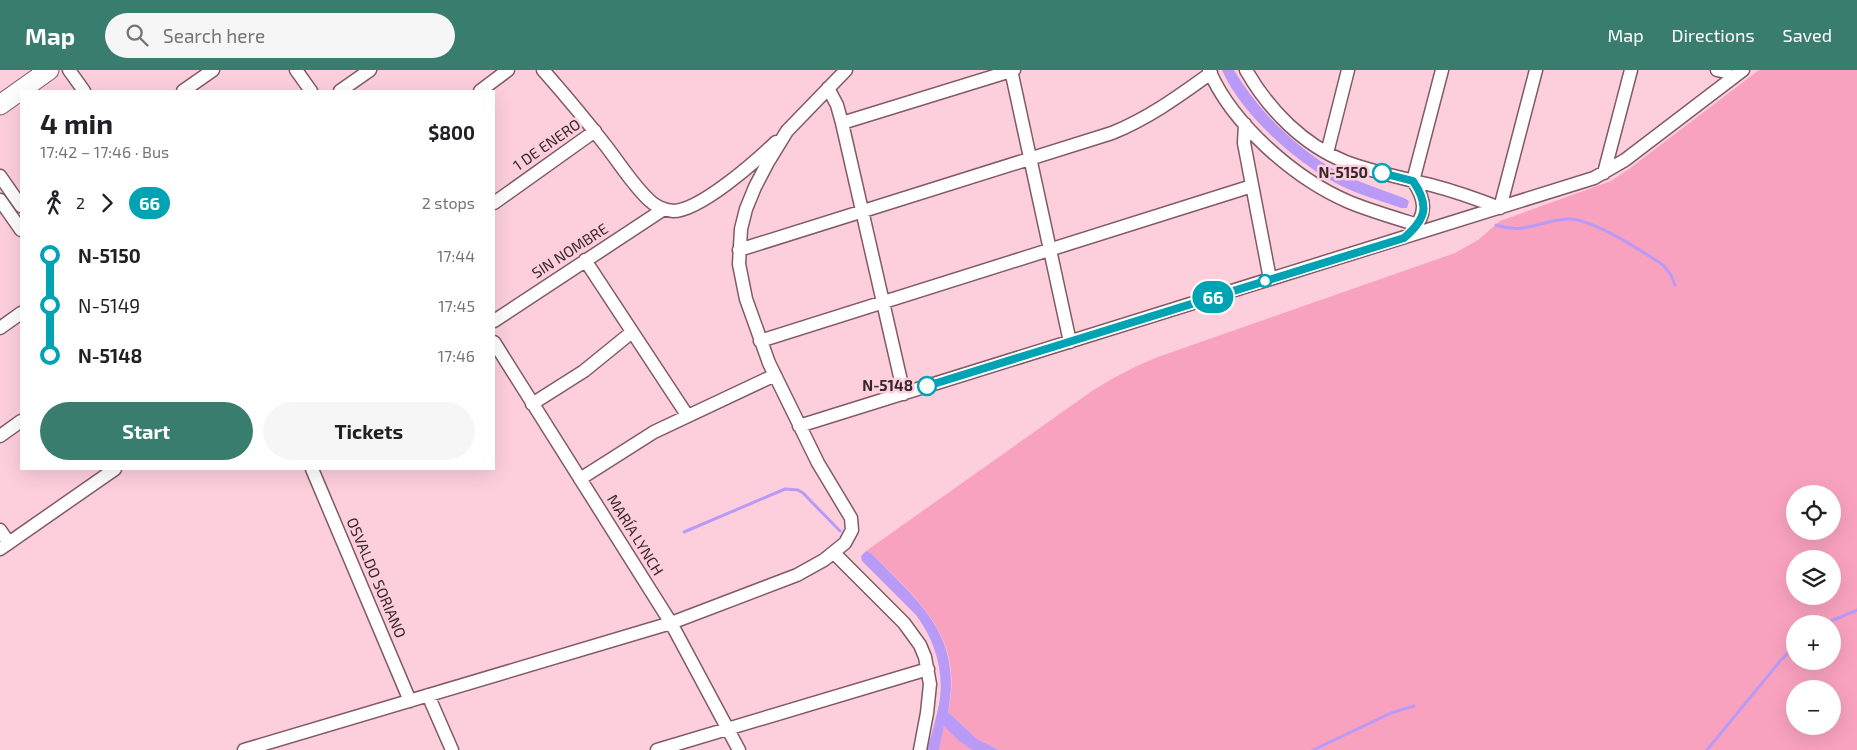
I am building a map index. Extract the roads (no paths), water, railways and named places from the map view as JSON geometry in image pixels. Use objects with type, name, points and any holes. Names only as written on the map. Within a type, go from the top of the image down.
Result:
[{"type":"main road","points":[[21,90],[49,70]]},
{"type":"main road","points":[[0,105],[20,91]]},
{"type":"street","points":[[69,70],[83,90]]},
{"type":"street","points":[[184,90],[213,70]]},
{"type":"street","points":[[296,70],[310,90]]},
{"type":"street","points":[[341,90],[370,70]]},
{"type":"street","points":[[481,90],[508,70]]},
{"type":"street","points":[[248,749],[671,623],[797,575],[834,553],[850,537],[852,530],[851,518],[799,426],[760,341],[741,282],[739,250],[741,229],[746,209],[755,187],[787,131],[846,70]]},
{"type":"street","points":[[842,122],[1012,70],[1070,342]]},
{"type":"street","points":[[1327,153],[1348,70]]},
{"type":"street","points":[[1404,238],[1418,225],[1422,218],[1424,202],[1422,194],[1413,181],[1442,70]]},
{"type":"street","points":[[1500,208],[1536,70]]},
{"type":"street","points":[[1604,173],[1631,70]]},
{"type":"street","points":[[799,426],[1582,182],[1604,173],[1625,160],[1725,73],[1743,70]]},
{"type":"street","points":[[545,71],[595,131],[644,196],[656,206],[664,209]]},
{"type":"street","points":[[739,250],[1030,160],[1132,125],[1166,106],[1210,72],[1232,109],[1245,124],[1294,168],[1331,193],[1348,201],[1418,225]]},
{"type":"street","points":[[1251,73],[1281,116],[1296,131],[1327,153],[1362,168],[1455,192],[1500,208]]},
{"type":"street","points":[[828,88],[842,122],[904,394]]},
{"type":"street","points":[[1245,124],[1244,143],[1270,279]]},
{"type":"street","name":"1 DE ENERO","points":[[495,201],[595,131]]},
{"type":"street","name":"SIN NOMBRE","points":[[495,320],[664,209],[681,210],[699,202],[750,164],[787,131]]},
{"type":"street","points":[[0,176],[20,205]]},
{"type":"street","points":[[760,341],[1252,186]]},
{"type":"street","points":[[0,200],[5,218],[20,229]]},
{"type":"street","points":[[5,218],[20,207]]},
{"type":"street","points":[[586,260],[687,415]]},
{"type":"street","points":[[0,328],[20,314]]},
{"type":"street","points":[[532,404],[584,371],[632,332]]},
{"type":"street","name":"MARÍA LYNCH","points":[[495,344],[671,623],[739,750]]},
{"type":"street","points":[[580,479],[654,432],[774,375]]},
{"type":"street","points":[[0,436],[20,422]]},
{"type":"street","points":[[0,530],[5,546],[114,470]]},
{"type":"street","name":"OSVALDO SORIANO","points":[[312,470],[410,700]]},
{"type":"street","points":[[834,553],[914,634],[920,645],[928,670],[929,698],[920,750]]},
{"type":"street","points":[[657,750],[928,670]]},
{"type":"street","points":[[428,695],[452,750]]},
{"type":"waterway","points":[[1496,225],[1507,228],[1525,228],[1568,219],[1590,224],[1617,236],[1663,265],[1671,275],[1675,285]]},
{"type":"waterway","points":[[684,532],[785,489],[798,490],[803,493],[840,531]]},
{"type":"waterway","points":[[1841,617],[1857,610]]},
{"type":"waterway","points":[[1707,750],[1786,655]]},
{"type":"waterway","points":[[1313,750],[1391,713],[1414,706]]},
{"type":"place","name":"N-5150","points":[[1382,173]]},
{"type":"place","name":"N-5148","points":[[927,386]]}]
